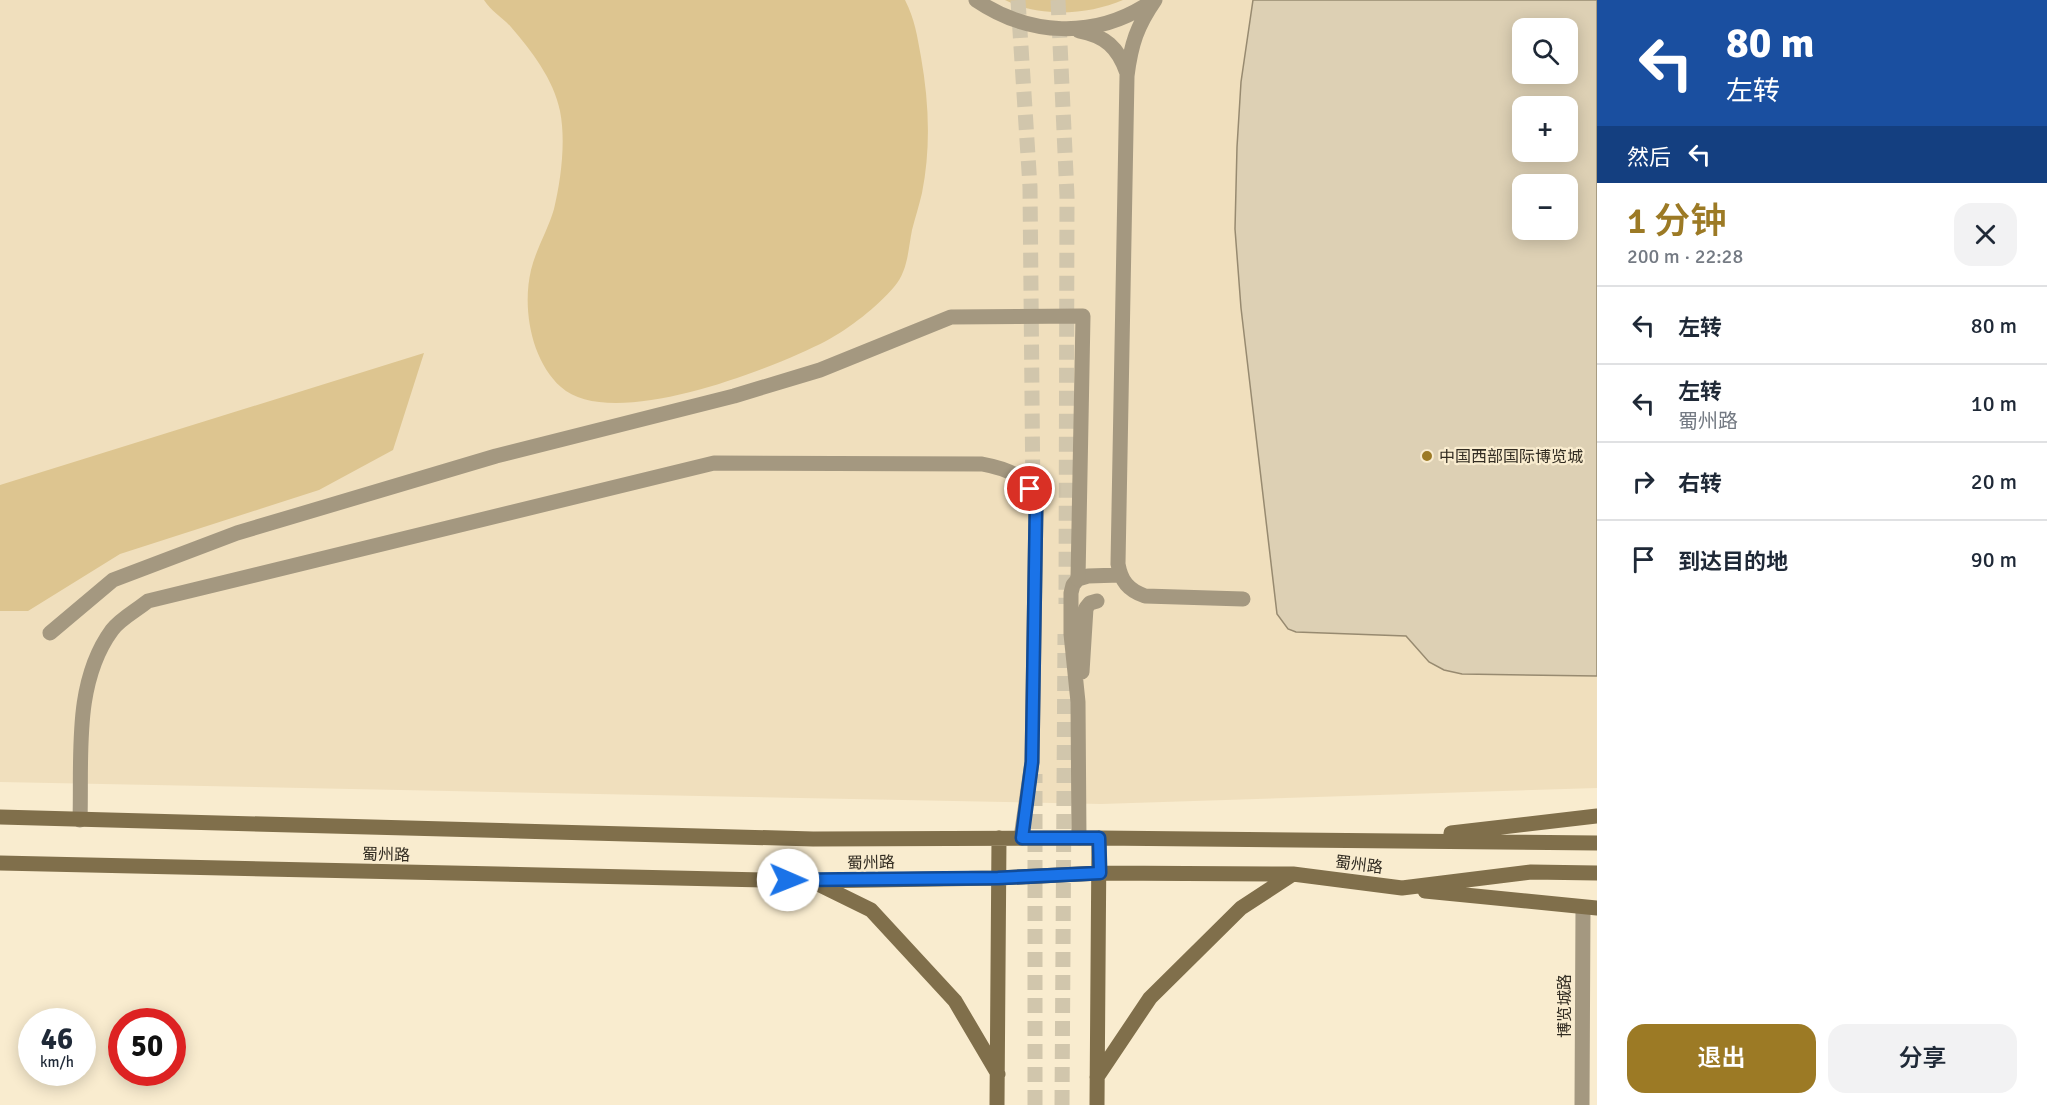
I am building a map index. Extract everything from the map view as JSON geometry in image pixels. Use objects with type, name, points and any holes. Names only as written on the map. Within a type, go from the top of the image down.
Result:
[{"type":"main road","points":[[1393,841],[1597,816]]},
{"type":"main road","name":"蜀州路","points":[[0,818],[813,838],[1099,838],[1597,843]]},
{"type":"main road","points":[[997,1105],[999,838]]},
{"type":"main road","points":[[1097,1105],[1099,838]]},
{"type":"main road","name":"蜀州路","points":[[0,863],[812,881],[998,878],[1100,873],[1293,874],[1402,888],[1531,872],[1597,873]]},
{"type":"main road","points":[[1097,1077],[1150,998],[1241,908],[1293,874]]},
{"type":"main road","points":[[812,881],[871,910],[955,1001],[998,1074]]},
{"type":"main road","points":[[1402,888],[1590,908]]},
{"type":"street","points":[[976,0],[993,11],[1023,23],[1092,33],[1105,39],[1115,47],[1128,76]]},
{"type":"street","points":[[1069,29],[1114,22],[1155,0]]},
{"type":"street","points":[[1155,0],[1140,22],[1133,39],[1128,76],[1118,564],[1120,575],[1132,592],[1145,596],[1243,599]]},
{"type":"street","points":[[50,633],[113,580],[237,532],[496,456],[734,396],[820,370],[951,317],[1083,316],[1078,579]]},
{"type":"street","points":[[80,820],[83,712],[92,665],[113,629],[148,602],[714,463],[982,464],[1002,468],[1025,481],[1036,507],[1032,762],[1022,838]]},
{"type":"street","points":[[1078,702],[1071,634],[1073,585],[1078,579],[1088,576],[1120,575]]},
{"type":"street","points":[[1079,838],[1078,702],[1086,608],[1090,603],[1097,601]]},
{"type":"street","name":"博览城路","points":[[1582,1105],[1590,908]]},
{"type":"shaded area","points":[[0,0],[1597,0],[1597,788],[1101,804],[0,782]]},
{"type":"shaded area","points":[[484,0],[905,0],[917,35],[921,57],[926,91],[928,142],[922,193],[907,260],[899,281],[871,309],[835,336],[802,353],[732,380],[653,400],[616,403],[585,399],[561,387],[542,363],[536,348],[531,333],[528,301],[531,270],[554,209],[559,186],[563,148],[560,111],[553,88],[534,56],[511,27]]},
{"type":"shaded area","points":[[1005,0],[1123,0],[1095,9],[1048,12],[1033,10]]},
{"type":"shaded area","points":[[424,353],[393,450],[319,490],[120,554],[28,611],[0,611],[0,485]]},
{"type":"building","name":"中国西部国际博览城","points":[[1253,0],[1597,0],[1597,676],[1462,674],[1444,670],[1429,662],[1406,636],[1296,632],[1288,629],[1277,614],[1241,308],[1235,229],[1241,82]]},
{"type":"tunnel","points":[[1018,0],[1030,187],[1033,501]]},
{"type":"tunnel","points":[[1058,0],[1067,196],[1066,604]]},
{"type":"tunnel","points":[[1062,1105],[1065,634]]},
{"type":"tunnel","points":[[1035,774],[1035,1105]]},
{"type":"place","name":"中国西部国际博览城","points":[[1427,456]]},
{"type":"route","points":[[788,880],[998,878],[1100,873],[1099,838],[1022,838],[1032,762],[1036,507],[1030,489]]}]
